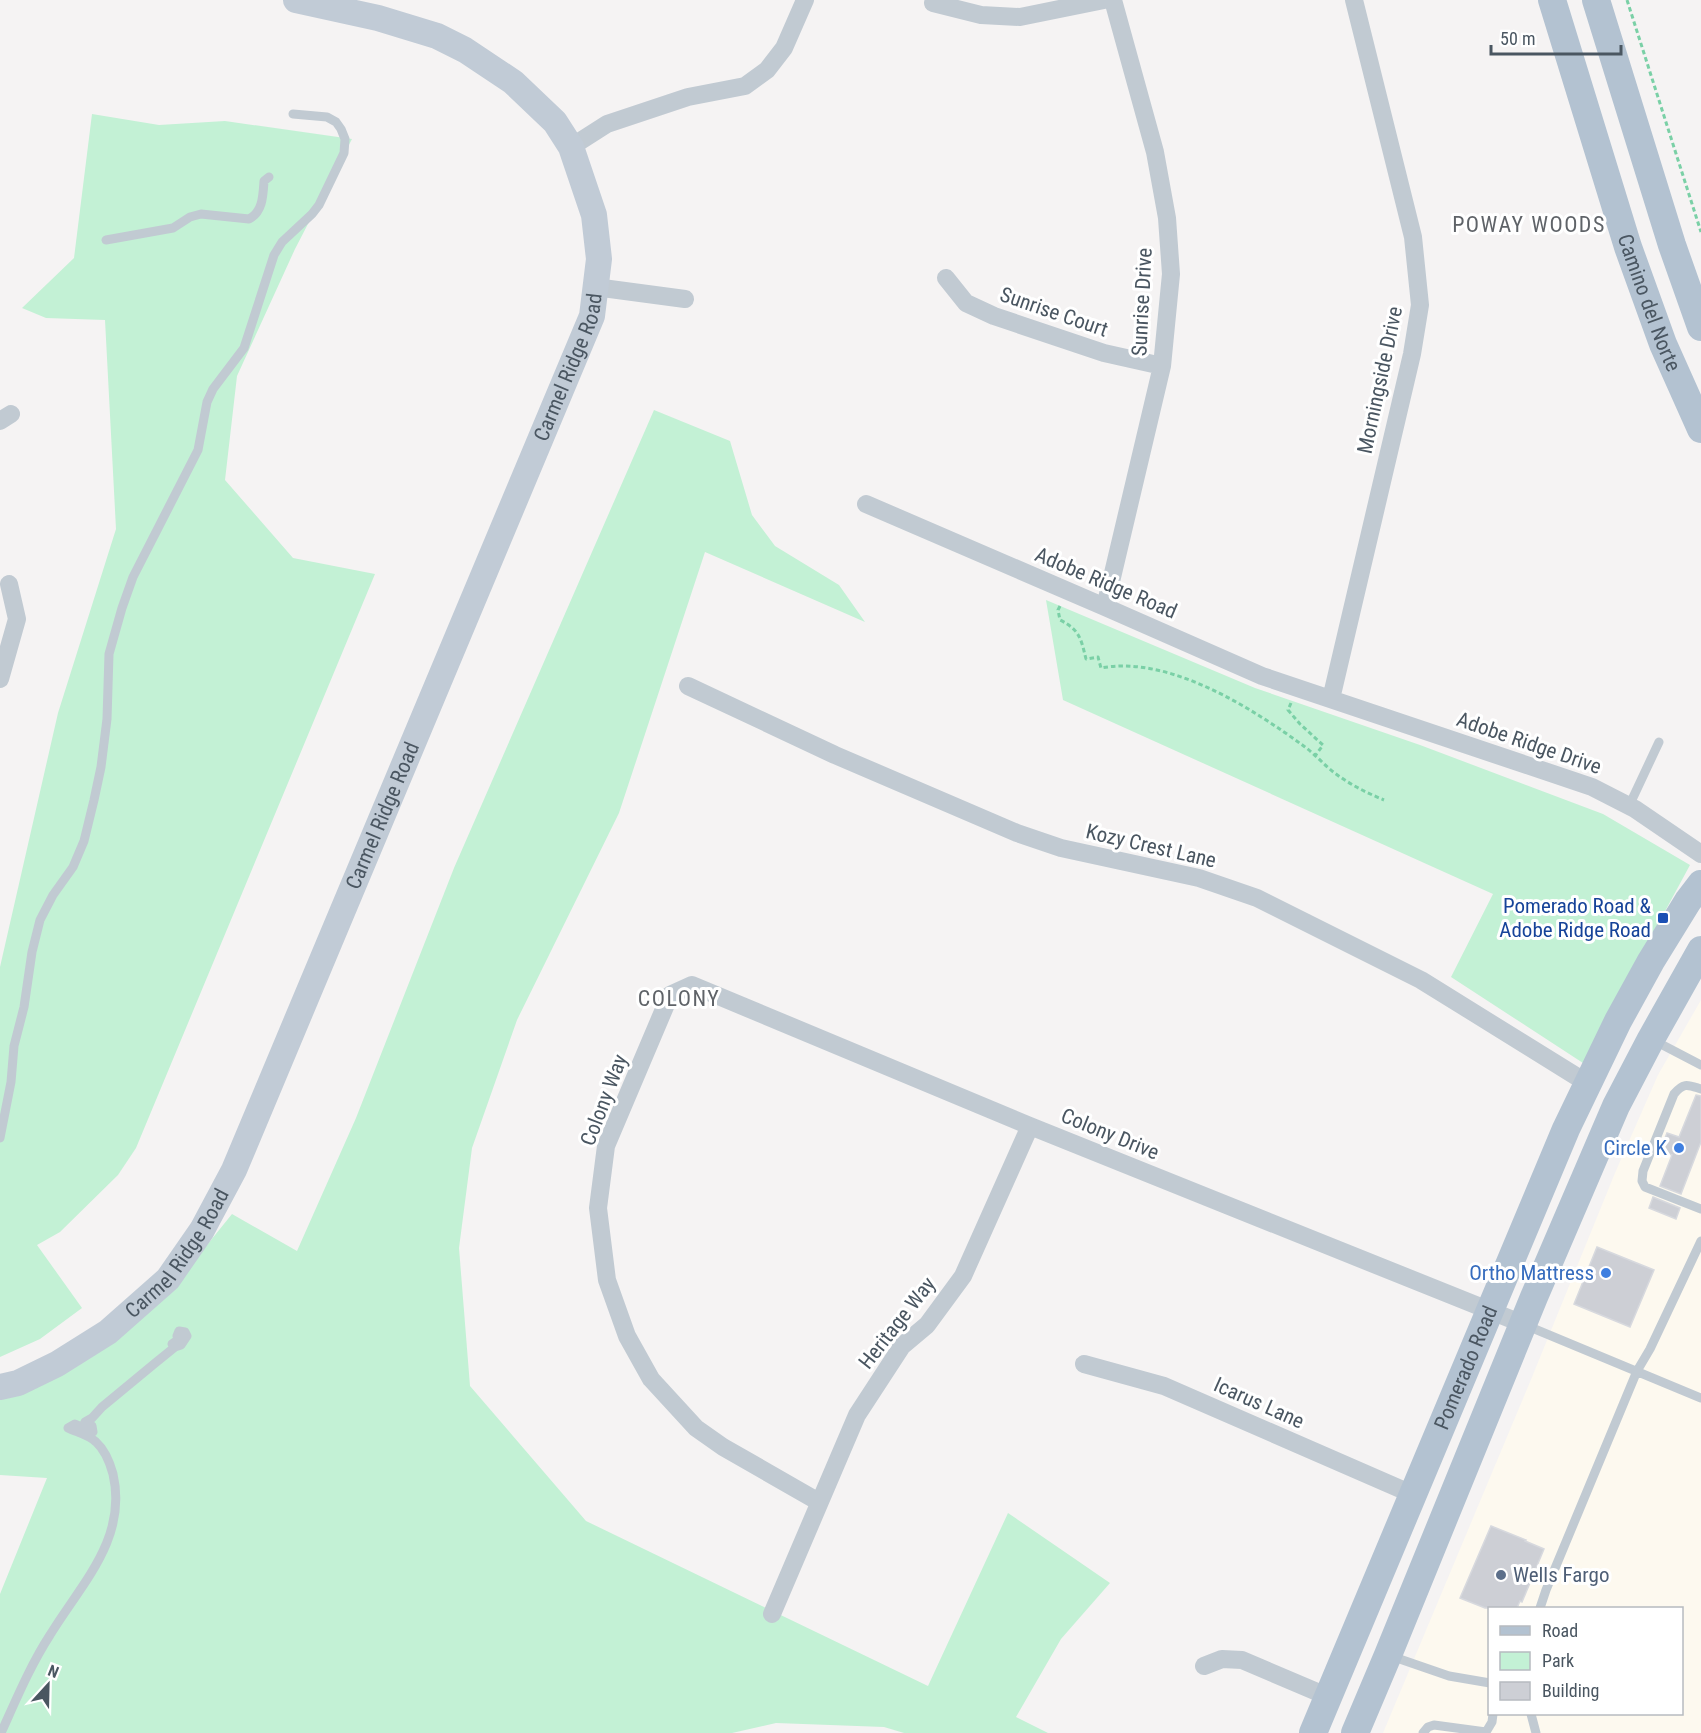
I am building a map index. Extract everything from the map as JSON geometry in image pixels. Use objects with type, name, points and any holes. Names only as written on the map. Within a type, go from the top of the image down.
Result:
[{"type":"main road","name":"Camino del Norte","points":[[1552,0],[1629,247],[1663,344],[1701,429]]},
{"type":"main road","name":"Camino del Norte","points":[[1596,0],[1672,245],[1701,327]]},
{"type":"main road","name":"Pomerado Road","points":[[1313,1733],[1489,1310],[1587,1083],[1651,960],[1701,884]]},
{"type":"main road","name":"Pomerado Road","points":[[1355,1733],[1523,1324],[1616,1106],[1701,951]]},
{"type":"street","name":"Carmel Ridge Road","points":[[0,1388],[18,1383],[57,1364],[108,1332],[168,1279],[208,1220],[234,1170],[592,316],[598,259],[594,215],[571,147],[555,122],[513,82],[465,50],[437,36],[379,9],[296,0]]},
{"type":"street","points":[[571,147],[607,124],[688,97],[745,86],[767,70],[784,48],[805,0]]},
{"type":"street","points":[[933,3],[981,15],[1020,17],[1104,0]]},
{"type":"street","name":"Sunrise Drive","points":[[1105,606],[1161,366],[1171,274],[1167,219],[1155,152],[1113,0]]},
{"type":"street","name":"Morningside Drive","points":[[1331,699],[1412,354],[1420,305],[1413,237],[1354,0]]},
{"type":"street","name":"Sunrise Court","points":[[946,278],[966,303],[994,316],[1104,353],[1161,366]]},
{"type":"street","points":[[595,287],[685,299]]},
{"type":"street","name":"Adobe Ridge Road","points":[[866,504],[1262,676],[1331,699]]},
{"type":"street","points":[[0,679],[17,619],[9,584]]},
{"type":"street","name":"Kozy Crest Lane","points":[[688,686],[835,755],[1017,833],[1061,848],[1198,878],[1257,898],[1421,980],[1587,1083]]},
{"type":"street","name":"Adobe Ridge Drive","points":[[1331,699],[1592,787],[1629,806],[1701,854]]},
{"type":"street","name":"Colony Drive","points":[[682,988],[692,985],[1030,1126],[1523,1324]]},
{"type":"street","name":"Colony Way","points":[[682,988],[670,995],[606,1146],[598,1208],[607,1280],[627,1336],[651,1379],[696,1428],[723,1448],[819,1502]]},
{"type":"street","name":"Heritage Way","points":[[772,1614],[857,1415],[903,1346],[927,1325],[963,1276],[1030,1126]]},
{"type":"street","name":"Icarus Lane","points":[[1084,1364],[1164,1386],[1412,1494]]},
{"type":"street","points":[[1204,1666],[1222,1659],[1242,1660],[1329,1697]]},
{"type":"lane","points":[[0,1138],[11,1082],[14,1046],[24,1007],[32,952],[40,921],[53,895],[73,867],[84,841],[101,767],[108,698],[109,654],[128,590],[198,450],[207,402],[213,389],[244,348],[274,255],[282,242],[319,205],[344,153],[345,140],[342,129],[336,122],[327,117],[292,114]]},
{"type":"lane","points":[[106,240],[173,228],[189,217],[201,214],[249,219],[256,216],[260,207],[264,181],[268,177]]},
{"type":"lane","points":[[1629,806],[1659,742]]},
{"type":"lane","points":[[1651,1039],[1701,1065]]},
{"type":"lane","points":[[1701,1089],[1688,1085],[1680,1086],[1674,1094],[1643,1171],[1642,1181],[1645,1187],[1701,1209]]},
{"type":"lane","points":[[1540,1607],[1637,1371],[1650,1349],[1701,1241]]},
{"type":"lane","points":[[1523,1324],[1701,1398]]},
{"type":"lane","points":[[1,1733],[39,1653],[83,1585],[107,1543],[114,1524],[117,1505],[116,1489],[105,1454],[96,1441],[68,1428],[75,1424],[93,1432],[92,1426],[85,1422],[175,1347],[181,1345],[187,1336],[185,1332],[179,1331],[177,1336],[182,1337],[172,1344]]},
{"type":"lane","points":[[1388,1655],[1449,1676],[1488,1683]]},
{"type":"lane","points":[[1424,1733],[1428,1727],[1434,1725],[1486,1732],[1492,1722],[1493,1715]]},
{"type":"lane","points":[[1532,1715],[1536,1733]]},
{"type":"path","points":[[1627,0],[1701,232]]},
{"type":"path","points":[[1066,590],[1058,610],[1060,620],[1068,624],[1080,636],[1086,659],[1098,657],[1101,668],[1117,664],[1160,670],[1235,701],[1275,726],[1344,779],[1384,800]]},
{"type":"path","points":[[1296,688],[1288,710],[1323,745],[1315,756]]},
{"type":"shaded area","points":[[1701,1000],[1701,1733],[1383,1733],[1530,1382],[1615,1173],[1658,1075]]},
{"type":"green space","points":[[92,114],[159,125],[225,121],[352,139],[295,249],[237,376],[225,480],[293,558],[375,574],[136,1148],[118,1175],[60,1232],[37,1245],[82,1308],[40,1339],[0,1357],[0,967],[58,713],[116,529],[105,320],[46,318],[22,308],[74,258]]},
{"type":"green space","points":[[654,410],[730,441],[752,515],[775,546],[839,585],[865,622],[705,552],[619,813],[517,1020],[472,1148],[459,1248],[470,1386],[586,1521],[928,1686],[1008,1513],[1110,1583],[1061,1639],[1016,1717],[1048,1733],[904,1733],[884,1727],[776,1723],[732,1733],[0,1733],[0,1594],[47,1478],[0,1475],[0,1396],[165,1297],[232,1214],[297,1251],[356,1118],[454,868]]},
{"type":"green space","points":[[1046,600],[1255,688],[1420,745],[1603,814],[1690,865],[1583,1063],[1451,977],[1493,894],[1063,700]]},
{"type":"building","points":[[1696,1095],[1701,1096],[1701,1142],[1681,1194],[1660,1186],[1672,1155],[1660,1151],[1667,1133],[1679,1137]]},
{"type":"building","points":[[1653,1197],[1680,1208],[1676,1219],[1649,1208]]},
{"type":"building","points":[[1597,1247],[1654,1270],[1630,1327],[1574,1304]]},
{"type":"building","points":[[1491,1526],[1544,1549],[1522,1602],[1520,1601],[1517,1607],[1485,1608],[1460,1598]]},
{"type":"place","name":"Pomerado Road & Adobe Ridge Road","points":[[1663,918]]},
{"type":"place","name":"Circle K","points":[[1679,1148]]},
{"type":"place","name":"Ortho Mattress","points":[[1606,1273]]},
{"type":"place","name":"Wells Fargo","points":[[1501,1575]]},
{"type":"district","name":"POWAY WOODS","points":[[1529,224]]},
{"type":"district","name":"COLONY","points":[[679,998]]}]
